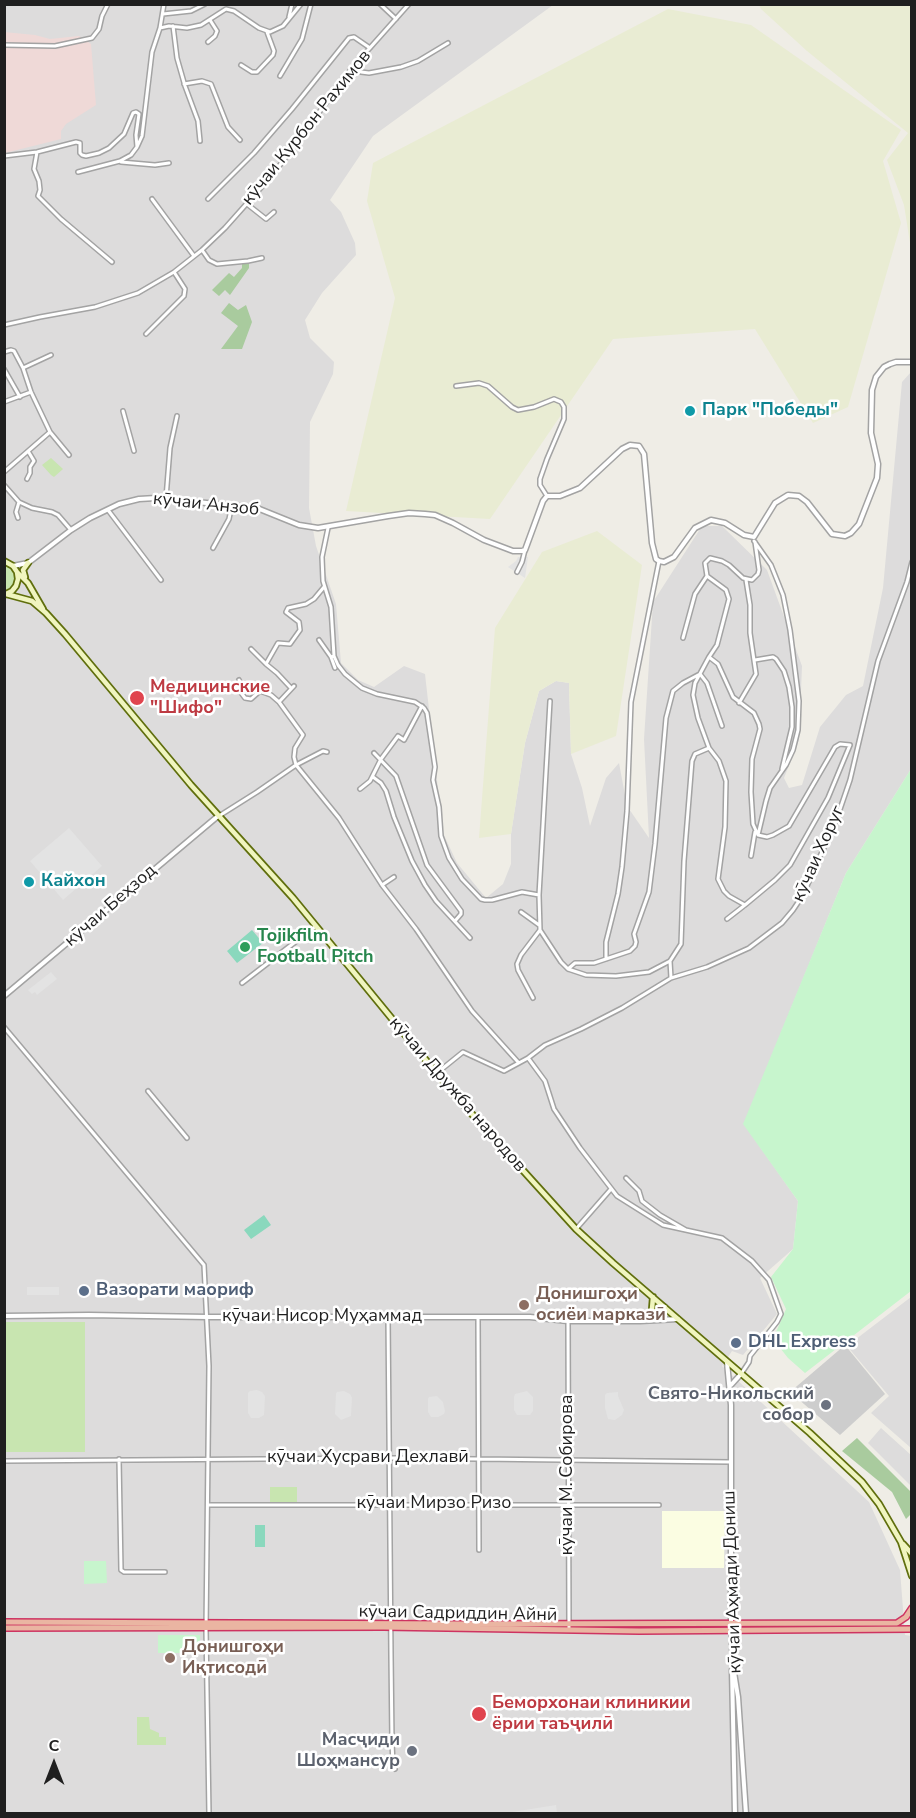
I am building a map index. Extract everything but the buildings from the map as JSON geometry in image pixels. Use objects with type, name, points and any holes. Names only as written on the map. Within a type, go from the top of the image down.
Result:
[{"type":"highway","name":"кӯчаи Садриддин Айнӣ","points":[[569,1627],[731,1623],[897,1623],[904,1620],[912,1608]]},
{"type":"highway","name":"кӯчаи Садриддин Айнӣ","points":[[4,1622],[206,1626]]},
{"type":"highway","name":"кӯчаи Садриддин Айнӣ","points":[[4,1628],[390,1625],[731,1631],[912,1629]]},
{"type":"main road","points":[[4,561],[13,566],[28,583]]},
{"type":"main road","points":[[27,563],[23,570],[46,614]]},
{"type":"main road","points":[[5,594],[16,586],[17,572]]},
{"type":"main road","points":[[5,594],[32,601],[46,614]]},
{"type":"main road","name":"кӯчаи Дружба народов","points":[[46,614],[97,671],[218,816],[293,898],[436,1074],[576,1229],[862,1482],[879,1504],[901,1542]]},
{"type":"main road","points":[[649,1318],[653,1297]]},
{"type":"main road","points":[[901,1542],[912,1554]]},
{"type":"main road","points":[[901,1542],[912,1576]]},
{"type":"street","points":[[4,45],[55,45],[92,38],[99,29],[108,4]]},
{"type":"street","points":[[78,172],[120,161],[137,147],[142,136],[152,52],[160,28],[164,4]]},
{"type":"street","points":[[163,14],[191,11],[205,4]]},
{"type":"street","points":[[289,19],[292,4]]},
{"type":"street","points":[[267,32],[277,30],[301,4]]},
{"type":"street","points":[[280,76],[302,39],[311,4]]},
{"type":"street","points":[[380,4],[396,19]]},
{"type":"street","name":"кӯчаи Курбон Рахимов","points":[[4,326],[105,303],[138,293],[174,272],[202,250],[274,173],[352,68],[409,4]]},
{"type":"street","points":[[160,28],[201,26],[223,10],[230,9],[267,32],[274,51],[273,55],[256,72],[241,65]]},
{"type":"street","points":[[208,42],[217,31],[210,20]]},
{"type":"street","points":[[173,26],[177,58],[198,121],[200,141]]},
{"type":"street","points":[[208,199],[254,153],[349,38],[354,37],[370,48]]},
{"type":"street","points":[[352,68],[369,73],[379,73],[418,61],[448,44]]},
{"type":"street","points":[[184,84],[202,81],[211,84],[228,127],[240,140]]},
{"type":"street","points":[[4,156],[36,152],[78,142],[82,155],[99,153],[110,148],[124,134],[133,113],[136,112],[139,114],[137,147]]},
{"type":"street","points":[[36,152],[34,169],[39,182],[38,196],[61,219],[112,262]]},
{"type":"street","points":[[120,161],[131,164],[169,163]]},
{"type":"street","points":[[152,200],[194,256]]},
{"type":"street","points":[[247,204],[266,219],[274,212]]},
{"type":"street","points":[[202,250],[209,260],[217,264],[262,258]]},
{"type":"street","points":[[146,333],[184,297],[185,289],[174,272]]},
{"type":"street","points":[[4,352],[14,351],[23,368],[30,393],[50,432],[69,455]]},
{"type":"street","points":[[23,368],[51,355]]},
{"type":"street","points":[[683,638],[695,594],[707,576],[705,562],[714,558],[729,565],[746,580],[755,578],[759,570],[754,539],[775,503],[793,495],[807,502],[832,534],[845,536],[855,530],[878,471],[871,433],[871,399],[874,382],[880,372],[890,364],[912,362]]},
{"type":"street","points":[[4,369],[20,397]]},
{"type":"street","points":[[456,386],[479,383],[488,386],[518,410],[534,407],[554,399],[561,402],[564,407],[564,419],[540,479],[540,485],[548,496]]},
{"type":"street","points":[[4,402],[30,393]]},
{"type":"street","points":[[123,411],[134,451]]},
{"type":"street","points":[[165,498],[170,447],[177,416]]},
{"type":"street","points":[[4,472],[50,432]]},
{"type":"street","points":[[517,572],[543,501],[548,496],[560,496],[580,488],[622,448],[630,445],[639,446],[644,454],[652,543],[656,559],[664,562],[674,557],[695,528],[711,520],[725,523],[744,536],[754,539],[771,565],[783,595],[798,687],[798,730],[793,750],[770,788],[758,835]]},
{"type":"street","points":[[27,479],[30,466],[34,461],[28,451]]},
{"type":"street","points":[[4,485],[19,502],[58,515],[70,530]]},
{"type":"street","name":"кӯчаи Анзоб","points":[[27,563],[70,530],[108,509],[139,499],[165,498],[257,508],[299,525],[318,528],[409,513],[435,515],[484,540],[513,551],[525,550]]},
{"type":"street","points":[[18,518],[15,512],[19,502]]},
{"type":"street","points":[[213,548],[229,519],[226,504]]},
{"type":"street","points":[[108,509],[161,580]]},
{"type":"street","points":[[328,528],[322,557],[324,587],[331,607],[335,668]]},
{"type":"street","points":[[606,959],[606,942],[621,876],[627,811],[631,702],[659,561]]},
{"type":"street","name":"кӯчаи Хоруг","points":[[436,1074],[463,1052],[504,1071],[528,1058],[545,1045],[622,1008],[670,978],[707,967],[749,948],[767,936],[793,910],[803,895],[837,818],[850,780],[878,661],[912,562]]},
{"type":"street","points":[[13,566],[27,563]]},
{"type":"street","points":[[707,576],[726,590],[729,599],[717,645],[695,683],[693,695],[709,748],[722,767],[726,789],[725,827],[718,879],[723,891],[745,905]]},
{"type":"street","points":[[739,703],[756,674],[746,580]]},
{"type":"street","points":[[266,664],[278,643],[290,644],[300,630],[299,622],[286,612],[288,608],[306,604],[314,599],[324,587]]},
{"type":"street","points":[[319,640],[345,674],[362,688],[422,705],[426,712],[435,767],[433,780],[439,808],[441,836],[449,858],[462,879],[485,900],[522,892],[539,896]]},
{"type":"street","points":[[251,648],[292,687],[279,702]]},
{"type":"street","points":[[709,657],[718,664],[729,691],[739,703],[754,713],[759,724],[751,776],[751,807],[755,830],[751,856]]},
{"type":"street","points":[[755,660],[773,657],[776,659],[784,671],[789,687],[792,728],[780,774]]},
{"type":"street","points":[[568,969],[575,963],[594,963],[628,952],[636,944],[635,930],[649,892],[666,718],[671,697],[677,687],[700,674]]},
{"type":"street","points":[[700,674],[707,683],[722,726]]},
{"type":"street","points":[[239,680],[245,698],[251,699],[260,691],[271,695],[279,702],[303,735],[295,748],[296,765],[339,818],[382,885],[416,929],[472,1011],[518,1062]]},
{"type":"street","points":[[533,998],[517,964],[540,927],[539,896],[550,701]]},
{"type":"street","points":[[360,789],[373,777],[381,759],[398,736],[404,740],[422,705]]},
{"type":"street","points":[[755,830],[758,835],[767,837],[789,826],[835,747],[840,744],[858,747]]},
{"type":"street","points":[[727,919],[776,880],[790,865],[828,798],[850,745]]},
{"type":"street","points":[[521,912],[540,927],[561,962],[568,969],[586,975],[616,976],[649,972],[670,961],[681,944],[684,861],[692,761],[695,754],[709,748]]},
{"type":"street","points":[[218,816],[296,765],[323,751],[327,752]]},
{"type":"street","points":[[374,753],[396,776],[430,871],[461,911],[462,914],[454,921]]},
{"type":"street","points":[[373,777],[386,791],[401,836],[418,873],[436,901],[470,938]]},
{"type":"street","name":"кӯчаи Беҳзод","points":[[4,996],[218,816]]},
{"type":"street","points":[[382,885],[393,876]]},
{"type":"street","points":[[242,982],[316,926]]},
{"type":"street","points":[[670,961],[670,978]]},
{"type":"street","points":[[4,1027],[204,1265],[208,1359],[206,1626],[209,1814]]},
{"type":"street","points":[[528,1058],[545,1081],[554,1109],[580,1148],[619,1198],[663,1225],[722,1238],[752,1262],[769,1280],[781,1311],[777,1322],[730,1386]]},
{"type":"street","points":[[148,1091],[188,1138]]},
{"type":"street","points":[[626,1178],[639,1191],[642,1201],[660,1215],[687,1230]]},
{"type":"street","points":[[576,1229],[611,1189]]},
{"type":"street","name":"кӯчаи Нисор Муҳаммад","points":[[640,1321],[658,1314],[665,1307]]},
{"type":"street","name":"кӯчаи Нисор Муҳаммад","points":[[4,1316],[530,1317],[568,1321],[679,1319]]},
{"type":"street","points":[[388,1317],[390,1625],[392,1742],[395,1769]]},
{"type":"street","points":[[478,1317],[479,1550]]},
{"type":"street","name":"кӯчаи М. Собирова","points":[[568,1321],[569,1627]]},
{"type":"street","name":"кӯчаи Аҳмади Дониш","points":[[727,1362],[730,1386],[731,1631],[746,1814]]},
{"type":"street","name":"кӯчаи Хусрави Дехлавӣ","points":[[4,1461],[478,1458],[731,1462]]},
{"type":"street","points":[[119,1459],[121,1570],[165,1572]]},
{"type":"street","name":"кӯчаи Мирзо Ризо","points":[[208,1505],[659,1505]]},
{"type":"street","points":[[733,1666],[731,1677],[735,1814]]},
{"type":"shaded area","points":[[5,5],[553,5],[373,136],[330,200],[341,212],[355,243],[356,255],[322,293],[305,320],[310,338],[334,362],[333,374],[310,422],[309,508],[316,546],[336,604],[341,663],[358,680],[374,687],[404,666],[425,674],[443,833],[457,863],[486,898],[503,884],[511,864],[511,834],[525,743],[539,691],[556,681],[569,683],[571,754],[582,788],[590,826],[606,778],[619,763],[627,806],[649,838],[644,739],[653,602],[702,526],[722,526],[767,570],[802,666],[799,740],[784,778],[789,788],[802,785],[820,727],[846,695],[863,686],[883,588],[902,382],[911,372],[911,769],[846,873],[744,1124],[798,1201],[793,1249],[760,1278],[777,1314],[743,1355],[732,1351],[722,1366],[869,1502],[900,1570],[905,1635],[911,1636],[911,1813],[5,1814]]},
{"type":"shaded area","points":[[759,5],[911,5],[911,249],[904,205],[887,160],[908,133],[807,51]]},
{"type":"shaded area","points":[[668,9],[751,25],[901,130],[883,161],[901,223],[848,407],[813,423],[755,329],[613,339],[490,519],[346,511],[395,298],[367,201],[373,163]]},
{"type":"shaded area","points":[[4,32],[50,39],[79,36],[91,44],[96,105],[66,124],[61,131],[61,139],[5,153]]},
{"type":"shaded area","points":[[597,531],[642,565],[616,736],[571,754],[569,683],[556,681],[539,691],[525,743],[511,834],[479,838],[495,628],[542,552]]},
{"type":"shaded area","points":[[518,557],[528,557],[525,578],[508,567]]},
{"type":"shaded area","points":[[69,828],[102,866],[63,900],[30,861]]},
{"type":"shaded area","points":[[51,972],[57,979],[37,995],[28,990]]},
{"type":"shaded area","points":[[27,1287],[59,1287],[59,1295],[27,1295]]},
{"type":"shaded area","points":[[911,1297],[911,1448],[871,1413],[889,1396],[847,1346]]},
{"type":"shaded area","points":[[845,1345],[885,1394],[840,1435],[790,1392]]},
{"type":"shaded area","points":[[257,1390],[265,1396],[264,1415],[251,1418],[248,1413],[248,1393]]},
{"type":"shaded area","points":[[344,1391],[352,1398],[351,1416],[341,1420],[335,1414],[336,1394]]},
{"type":"shaded area","points":[[527,1391],[533,1397],[533,1411],[530,1415],[517,1415],[514,1410],[515,1394]]},
{"type":"shaded area","points":[[618,1392],[624,1410],[622,1415],[615,1420],[608,1419],[605,1395]]},
{"type":"shaded area","points":[[437,1396],[443,1402],[445,1411],[438,1417],[431,1417],[428,1412],[428,1399]]},
{"type":"shaded area","points":[[881,1428],[911,1455],[911,1486],[868,1443]]},
{"type":"shaded area","points":[[662,1511],[725,1511],[724,1568],[662,1568]]},
{"type":"shaded area","points":[[556,1805],[557,1813],[506,1813]]},
{"type":"green space","points":[[242,262],[249,262],[249,268],[230,295],[225,290],[219,296],[212,290],[229,273],[234,277],[242,268]]},
{"type":"green space","points":[[229,303],[238,310],[246,305],[252,322],[242,349],[221,349],[238,326],[221,313]]},
{"type":"green space","points":[[51,458],[63,469],[54,477],[42,465]]},
{"type":"green space","points":[[5,565],[11,569],[15,577],[13,585],[5,591]]},
{"type":"green space","points":[[911,769],[911,1291],[805,1373],[788,1358],[773,1339],[786,1309],[771,1277],[793,1249],[798,1201],[743,1124],[846,873]]},
{"type":"green space","name":"Tojikfilm Football Pitch","points":[[252,930],[263,943],[237,963],[227,951]]},
{"type":"green space","points":[[264,1215],[271,1225],[251,1239],[244,1230]]},
{"type":"green space","points":[[5,1322],[85,1322],[85,1452],[5,1452]]},
{"type":"green space","points":[[857,1438],[911,1492],[911,1514],[906,1519],[892,1492],[842,1451]]},
{"type":"green space","points":[[270,1487],[297,1487],[297,1503],[270,1503]]},
{"type":"green space","points":[[255,1525],[265,1525],[265,1547],[255,1547]]},
{"type":"green space","points":[[84,1561],[106,1561],[107,1583],[84,1584]]},
{"type":"green space","points":[[158,1635],[200,1635],[200,1653],[158,1653]]},
{"type":"green space","points":[[137,1717],[149,1717],[150,1729],[159,1733],[159,1737],[166,1737],[166,1745],[137,1745]]},
{"type":"place","name":"Парк \"Победы\"","points":[[690,411]]},
{"type":"place","name":"Медицинские \"Шифо\"","points":[[137,698]]},
{"type":"place","name":"Кайхон","points":[[29,882]]},
{"type":"place","name":"Tojikfilm Football Pitch","points":[[245,947]]},
{"type":"place","name":"Вазорати маориф","points":[[84,1291]]},
{"type":"place","name":"Донишгоҳи осиёи марказӣ","points":[[524,1305]]},
{"type":"place","name":"DHL Express","points":[[736,1343]]},
{"type":"place","name":"Свято-Никольский собор","points":[[826,1405]]},
{"type":"place","name":"Донишгоҳи Иқтисодӣ","points":[[170,1658]]},
{"type":"place","name":"Беморхонаи клиникии ёрии таъҷилӣ","points":[[479,1714]]},
{"type":"place","name":"Масҷиди Шоҳмансур","points":[[412,1751]]}]
